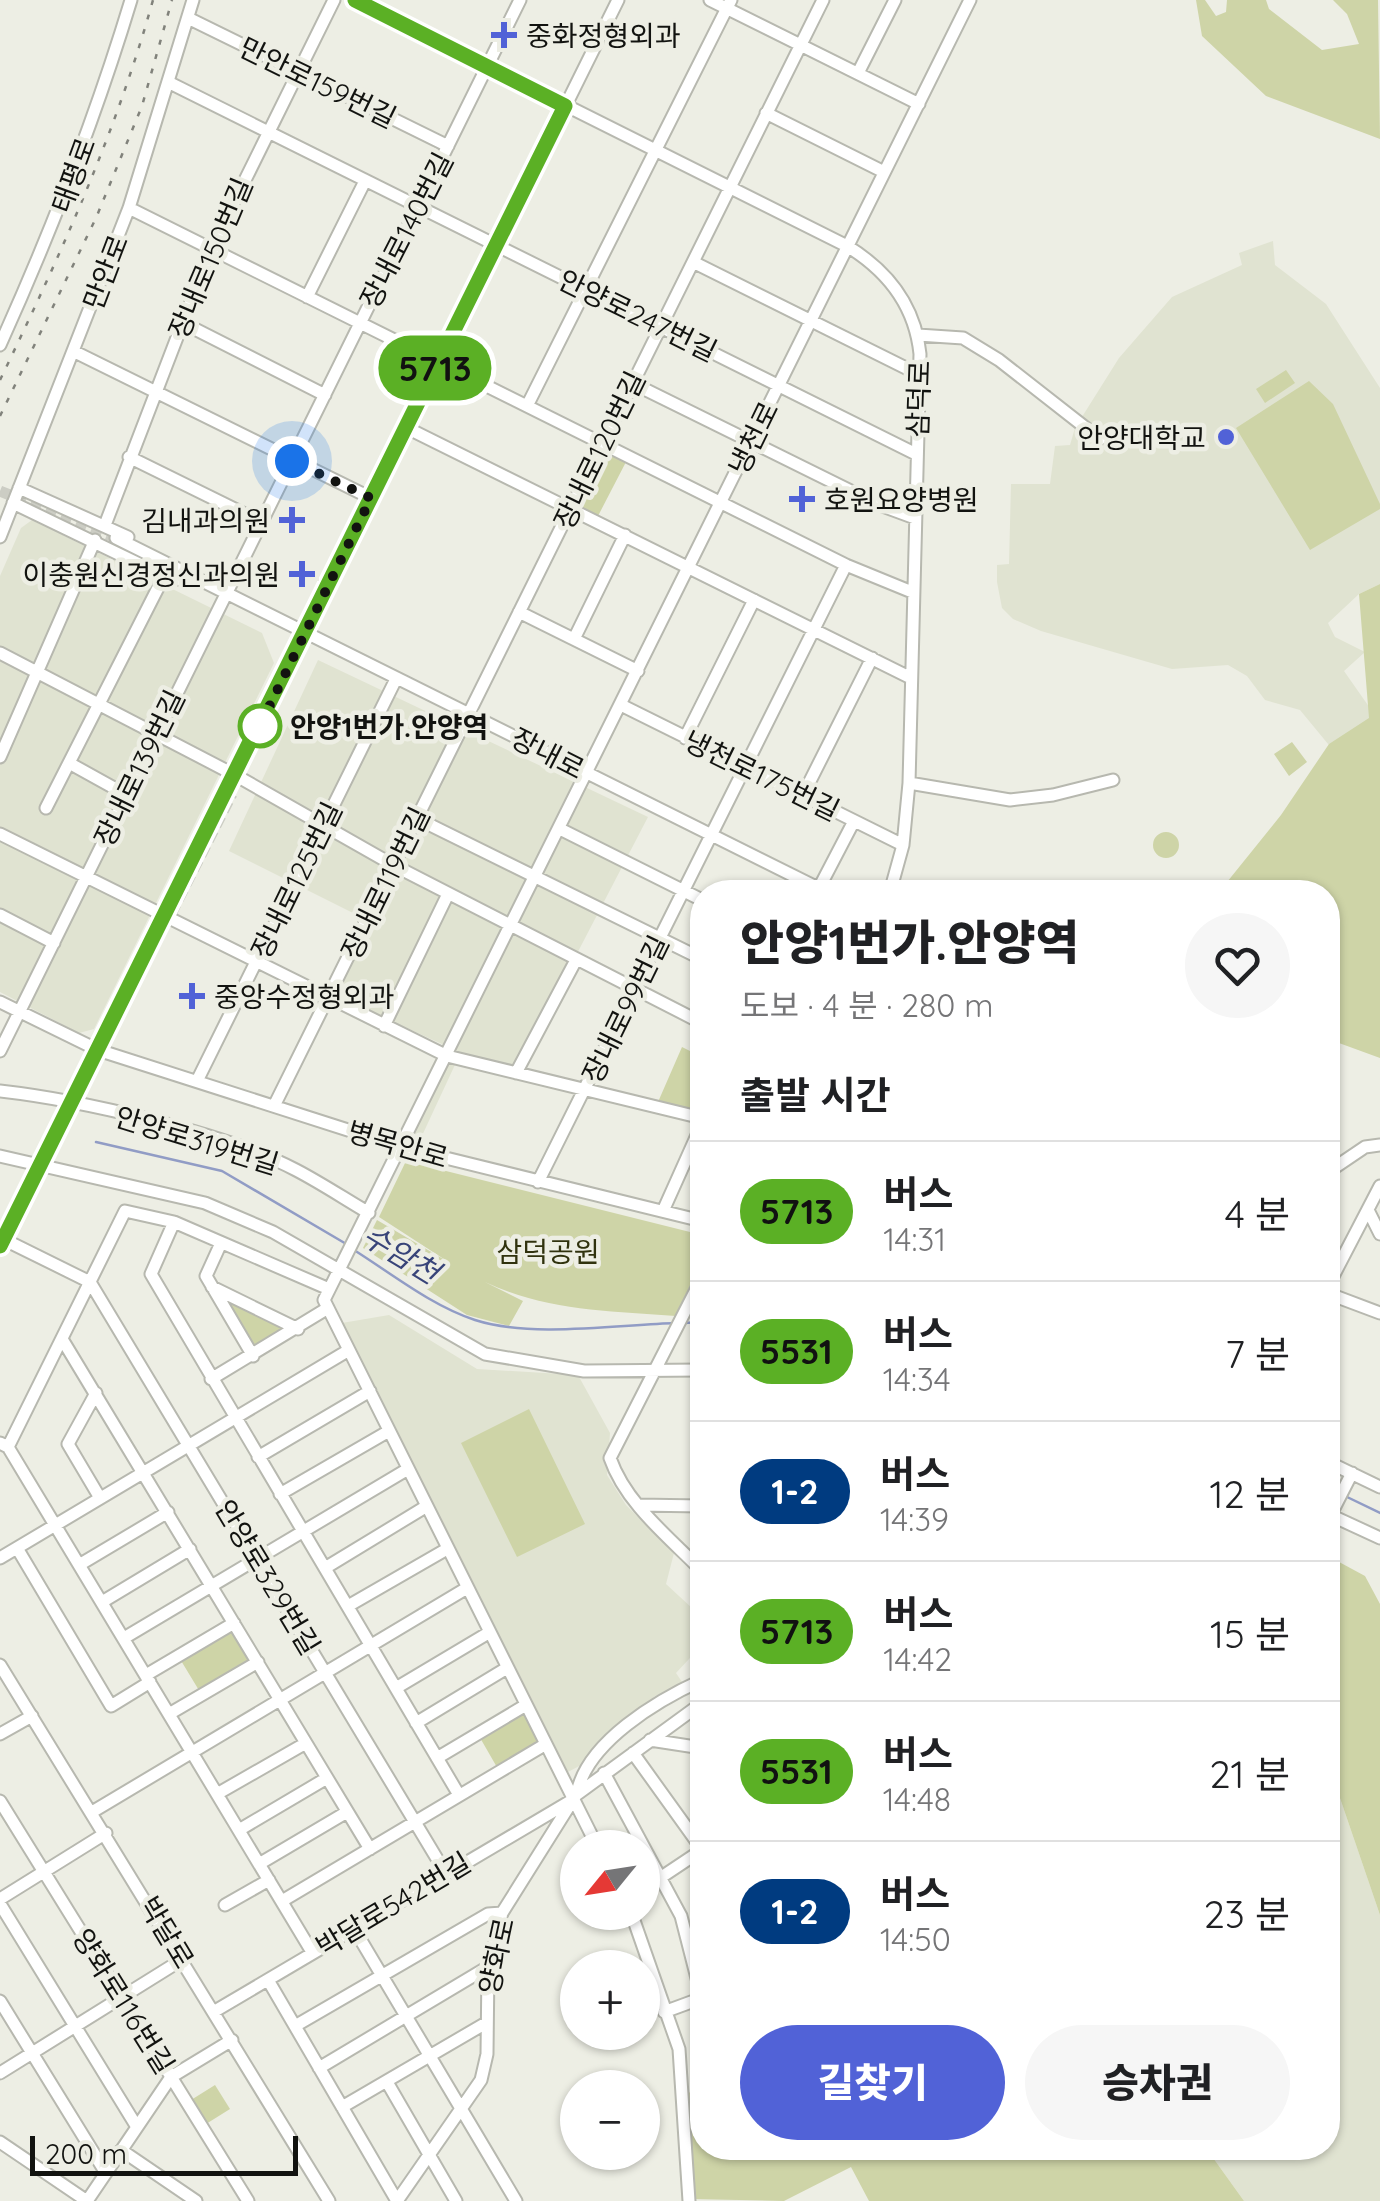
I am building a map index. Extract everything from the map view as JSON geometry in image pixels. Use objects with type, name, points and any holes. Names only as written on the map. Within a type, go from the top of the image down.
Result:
[{"type":"street","name":"태평로","points":[[0,345],[54,226],[99,105],[131,0]]},
{"type":"street","name":"만안로","points":[[0,537],[129,208],[192,0]]},
{"type":"street","name":"장내로150번길","points":[[105,524],[211,249],[334,0]]},
{"type":"street","name":"삼덕로","points":[[356,0],[847,246],[874,262],[894,284],[918,335],[918,374],[909,782],[902,845],[893,880]]},
{"type":"street","name":"장내로140번길","points":[[224,594],[520,0]]},
{"type":"street","points":[[90,1282],[2,1242],[618,0]]},
{"type":"street","points":[[710,0],[729,4],[800,46],[919,104]]},
{"type":"street","name":"장내로120번길","points":[[468,713],[822,0]]},
{"type":"street","points":[[858,73],[896,0]]},
{"type":"street","name":"냉천로","points":[[328,1290],[970,0]]},
{"type":"street","points":[[527,406],[729,4]]},
{"type":"street","name":"만안로159번길","points":[[188,18],[448,146]]},
{"type":"street","name":"안양로247번길","points":[[168,82],[916,454]]},
{"type":"street","points":[[766,113],[884,172]]},
{"type":"street","points":[[307,296],[365,182]]},
{"type":"street","points":[[129,208],[846,565],[912,592]]},
{"type":"street","points":[[693,262],[918,374]]},
{"type":"street","points":[[181,322],[324,395]]},
{"type":"street","points":[[918,335],[963,338],[999,360],[1100,440]]},
{"type":"street","points":[[74,352],[371,498]]},
{"type":"street","points":[[632,383],[877,504],[915,518]]},
{"type":"street","points":[[405,427],[911,678]]},
{"type":"street","points":[[129,457],[261,522]]},
{"type":"street","points":[[19,488],[105,524],[177,562],[208,586]]},
{"type":"street","points":[[13,503],[164,576],[208,586]]},
{"type":"street","points":[[574,638],[625,535]]},
{"type":"street","name":"장내로","points":[[116,538],[800,880]]},
{"type":"street","points":[[0,757],[41,672],[95,540]]},
{"type":"street","name":"장내로99번길","points":[[538,1182],[846,565]]},
{"type":"street","points":[[46,808],[164,576]]},
{"type":"street","name":"장내로139번길","points":[[0,1051],[224,594]]},
{"type":"street","points":[[686,738],[754,600]]},
{"type":"street","points":[[519,612],[638,671]]},
{"type":"street","points":[[0,653],[236,775],[322,827],[510,928],[690,1017]]},
{"type":"street","points":[[803,795],[872,658]]},
{"type":"street","name":"장내로125번길","points":[[197,1081],[396,679]]},
{"type":"street","name":"냉천로175번길","points":[[621,705],[902,845]]},
{"type":"street","name":"장내로119번길","points":[[274,1106],[468,713]]},
{"type":"street","points":[[69,764],[125,794]]},
{"type":"street","points":[[909,782],[1010,800],[1053,795],[1113,780]]},
{"type":"street","points":[[416,818],[690,953]]},
{"type":"street","name":"장내로","points":[[826,880],[854,821]]},
{"type":"street","points":[[560,829],[690,893]]},
{"type":"street","points":[[0,834],[447,1056],[586,1088],[690,1118]]},
{"type":"street","points":[[384,1026],[448,894]]},
{"type":"street","points":[[0,916],[54,942]]},
{"type":"street","points":[[516,1073],[576,960]]},
{"type":"street","name":"병목안로","points":[[0,1002],[98,1050],[402,1147],[690,1218]]},
{"type":"street","name":"안양로319번길","points":[[0,1092],[73,1105],[245,1148],[294,1169],[369,1213]]},
{"type":"street","points":[[1340,1164],[1365,1147],[1380,1144]]},
{"type":"street","points":[[662,1211],[690,1148]]},
{"type":"street","points":[[0,1156],[205,1203],[341,1266],[485,1354],[584,1370],[690,1370]]},
{"type":"street","points":[[1340,1264],[1380,1186]]},
{"type":"street","points":[[312,1952],[4,1445],[62,1339],[125,1210],[174,1222],[328,1290],[328,1308],[348,1350],[590,1830]]},
{"type":"street","points":[[1368,1210],[1380,1234]]},
{"type":"street","points":[[174,1222],[151,1274],[459,1796]]},
{"type":"street","points":[[221,1242],[206,1276],[252,1356]]},
{"type":"street","name":"안양로329번길","points":[[90,1282],[445,1872]]},
{"type":"street","points":[[210,1286],[298,1329]]},
{"type":"street","points":[[1340,1298],[1380,1312]]},
{"type":"street","points":[[690,1303],[610,1458],[617,1477],[638,1504],[690,1558]]},
{"type":"street","points":[[211,1378],[328,1308]]},
{"type":"street","points":[[62,1339],[370,1850]]},
{"type":"street","points":[[0,1558],[348,1350]]},
{"type":"street","points":[[258,1457],[370,1391]]},
{"type":"street","points":[[96,1393],[68,1444],[100,1498]]},
{"type":"street","points":[[280,1494],[389,1431]]},
{"type":"street","points":[[124,1638],[408,1469]]},
{"type":"street","points":[[1340,1472],[1349,1479],[1380,1487]]},
{"type":"street","points":[[1340,1496],[1349,1479]]},
{"type":"street","points":[[638,1504],[690,1506]]},
{"type":"street","points":[[325,1568],[427,1506]]},
{"type":"street","points":[[79,1565],[168,1512]]},
{"type":"street","points":[[1340,1517],[1380,1538]]},
{"type":"street","points":[[17,1548],[110,1706],[234,1623]]},
{"type":"street","points":[[102,1602],[190,1549]]},
{"type":"street","points":[[348,1606],[447,1549]]},
{"type":"street","points":[[92,1812],[468,1588]]},
{"type":"street","points":[[396,1688],[490,1632]]},
{"type":"street","points":[[169,1714],[258,1662]]},
{"type":"street","name":"박달로","points":[[0,1665],[215,2011],[326,2200]]},
{"type":"street","points":[[416,1724],[507,1668]]},
{"type":"street","points":[[575,1797],[588,1766],[655,1702],[690,1686]]},
{"type":"street","points":[[437,1758],[526,1705]]},
{"type":"street","name":"양화로","points":[[397,2201],[481,2080],[487,2054],[488,1967],[502,1913],[575,1797],[690,1711]]},
{"type":"street","points":[[0,1734],[32,1716]]},
{"type":"street","points":[[650,1740],[690,1746]]},
{"type":"street","points":[[217,1794],[306,1743]]},
{"type":"street","points":[[282,1901],[546,1744]]},
{"type":"street","points":[[633,1753],[690,1832]]},
{"type":"street","points":[[604,1773],[681,1916],[690,1951]]},
{"type":"street","points":[[239,1830],[327,1778]]},
{"type":"street","name":"박달로542번길","points":[[215,2011],[575,1797]]},
{"type":"street","name":"양화로116번길","points":[[0,1801],[248,2201]]},
{"type":"street","points":[[259,1864],[347,1812]]},
{"type":"street","points":[[106,1833],[0,1901],[137,2126]]},
{"type":"street","points":[[661,1880],[690,1858]]},
{"type":"street","points":[[224,1905],[269,1880]]},
{"type":"street","points":[[294,2026],[488,1914],[502,1913]]},
{"type":"street","points":[[353,1927],[516,2201]]},
{"type":"street","points":[[637,1930],[679,2048],[689,2201]]},
{"type":"street","points":[[0,2073],[183,1959]]},
{"type":"street","points":[[319,2068],[488,1967]]},
{"type":"street","points":[[268,1980],[397,2201]]},
{"type":"street","points":[[0,2001],[106,2173]]},
{"type":"street","points":[[664,2012],[690,2002]]},
{"type":"street","points":[[342,2107],[486,2023]]},
{"type":"street","points":[[0,2142],[87,2201],[171,2076],[232,2040]]},
{"type":"street","points":[[386,2082],[456,2201]]},
{"type":"street","points":[[121,2150],[196,2201]]},
{"type":"shaded area","name":"안양대학교","points":[[1273,241],[1275,265],[1326,304],[1380,388],[1380,584],[1359,594],[1328,623],[1335,637],[1365,652],[1344,671],[1379,721],[1333,750],[1300,710],[1265,700],[1247,676],[1228,665],[1172,669],[1041,631],[1013,619],[1002,608],[997,582],[997,565],[1009,564],[1011,484],[1050,484],[1055,446],[1070,445],[1075,428],[1119,358],[1172,297],[1242,265],[1239,253]]},
{"type":"shaded area","points":[[32,520],[262,633],[274,663],[94,1029],[79,1033],[0,992],[0,576],[21,528]]},
{"type":"shaded area","points":[[318,660],[648,817],[517,1069],[460,1054],[420,1140],[402,1130],[444,1045],[324,990],[361,917],[229,851]]},
{"type":"shaded area","points":[[389,1315],[477,1369],[578,1375],[610,1433],[607,1475],[626,1505],[674,1553],[666,1584],[690,1606],[690,1658],[676,1673],[684,1685],[655,1696],[585,1763],[566,1773],[342,1323]]},
{"type":"shaded area","points":[[1340,1798],[1380,1915],[1380,2201],[1244,2201],[1215,2160],[1340,2160]]},
{"type":"green space","points":[[1196,0],[1205,0],[1216,16],[1226,12],[1227,0],[1266,0],[1269,9],[1322,50],[1359,44],[1347,14],[1333,0],[1378,0],[1380,139],[1266,96],[1202,36]]},
{"type":"green space","points":[[1286,370],[1295,383],[1265,403],[1256,389]]},
{"type":"green space","points":[[1309,381],[1333,404],[1380,504],[1380,509],[1310,550],[1236,428]]},
{"type":"green space","points":[[605,448],[627,460],[598,516],[577,505]]},
{"type":"green space","points":[[1380,584],[1380,1058],[1340,1043],[1340,880],[1229,880],[1281,815],[1329,744],[1369,718],[1359,594]]},
{"type":"green space","points":[[1292,742],[1307,762],[1289,776],[1274,754]]},
{"type":"green space","points":[[1166,832],[1175,836],[1179,845],[1175,854],[1166,858],[1157,854],[1153,845],[1157,836]]},
{"type":"green space","points":[[682,1047],[690,1051],[690,1110],[658,1102]]},
{"type":"green space","name":"삼덕공원","points":[[406,1161],[690,1232],[690,1285],[676,1316],[555,1304],[485,1282],[523,1301],[509,1326],[467,1315],[363,1248],[377,1220],[450,1263],[379,1217]]},
{"type":"green space","points":[[226,1298],[288,1326],[252,1349],[222,1300]]},
{"type":"green space","points":[[529,1409],[585,1524],[517,1557],[461,1443]]},
{"type":"green space","points":[[1340,1562],[1365,1576],[1380,1604],[1380,1915],[1340,1798]]},
{"type":"green space","points":[[231,1628],[251,1661],[200,1692],[180,1659]]},
{"type":"green space","points":[[524,1708],[540,1743],[498,1769],[479,1736]]},
{"type":"green space","points":[[215,2085],[230,2109],[206,2124],[191,2100]]},
{"type":"green space","points":[[690,2092],[690,2160],[1215,2160],[1244,2201],[869,2201],[851,2167],[784,2201],[689,2199],[685,2098]]},
{"type":"waterway","name":"수암천","points":[[96,1142],[222,1171],[348,1245]]},
{"type":"waterway","name":"수암천","points":[[354,1250],[443,1307],[497,1325],[547,1329],[676,1323]]},
{"type":"waterway","name":"수암천","points":[[684,1323],[690,1323]]},
{"type":"waterway","name":"수암천","points":[[1345,1496],[1380,1513]]},
{"type":"tunnel","points":[[0,491],[116,538]]},
{"type":"tunnel","points":[[171,914],[232,794]]},
{"type":"railway","points":[[0,380],[85,193],[122,98],[153,0]]},
{"type":"railway","points":[[0,416],[96,218],[142,106],[172,0]]},
{"type":"bus line","name":"5713","points":[[0,1246],[565,106],[355,0]]},
{"type":"place","name":"중화정형외과","points":[[504,35]]},
{"type":"place","name":"안양대학교","points":[[1226,437]]},
{"type":"place","name":"호원요양병원","points":[[802,499]]},
{"type":"place","name":"김내과의원","points":[[292,520]]},
{"type":"place","name":"이충원신경정신과의원","points":[[302,574]]},
{"type":"place","name":"안양1번가.안양역","points":[[260,726]]},
{"type":"place","name":"중앙수정형외과","points":[[192,996]]},
{"type":"route","points":[[260,726],[253,740],[371,498],[292,461]]}]
